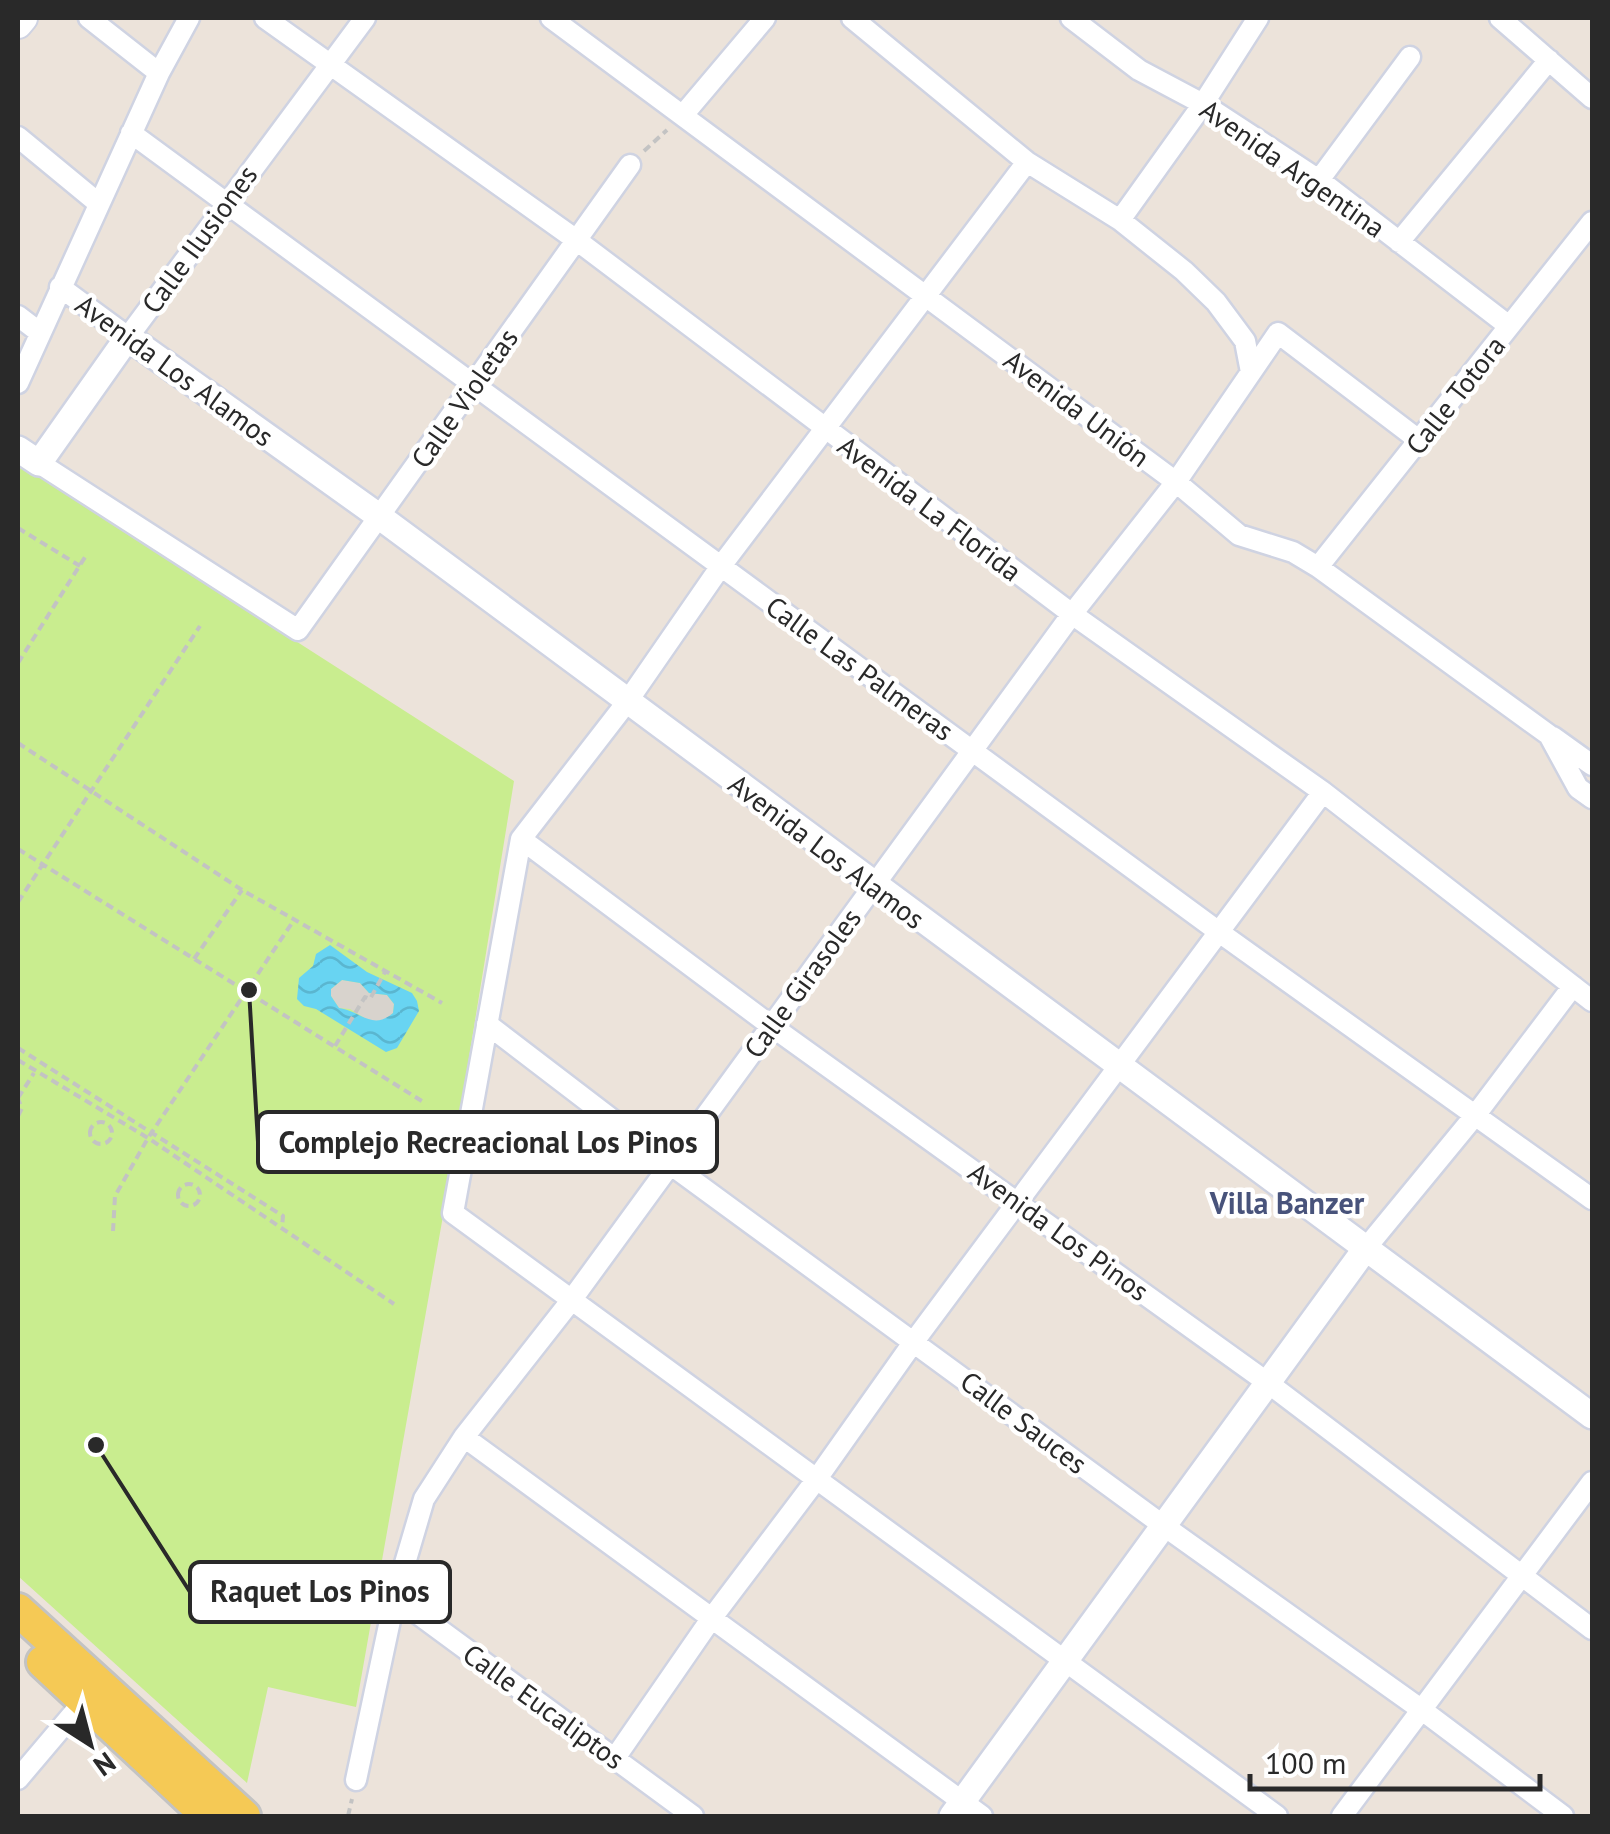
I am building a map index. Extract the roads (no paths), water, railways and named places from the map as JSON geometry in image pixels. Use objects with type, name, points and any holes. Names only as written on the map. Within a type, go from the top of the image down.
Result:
[{"type":"main road","points":[[18,24],[23,18]]},
{"type":"main road","points":[[18,1610],[243,1816]]},
{"type":"main road","points":[[18,1639],[208,1816]]},
{"type":"street","points":[[89,18],[159,73]]},
{"type":"street","points":[[18,382],[98,203],[188,18]]},
{"type":"street","name":"Avenida La Florida","points":[[265,18],[575,239],[1072,614],[1322,792],[1592,1001]]},
{"type":"street","name":"Calle Ilusiones","points":[[28,456],[128,337],[365,18]]},
{"type":"street","name":"Avenida Unión","points":[[552,18],[1176,482],[1239,535],[1293,552],[1318,568],[1555,738],[1578,788],[1592,798]]},
{"type":"street","points":[[683,115],[765,18]]},
{"type":"street","points":[[852,18],[1027,162],[1120,220],[1184,270],[1216,302],[1245,340],[1251,372]]},
{"type":"street","name":"Avenida Argentina","points":[[1071,18],[1139,70],[1203,104],[1318,180],[1509,326]]},
{"type":"street","points":[[1120,220],[1203,104],[1258,18]]},
{"type":"street","points":[[1500,18],[1592,98]]},
{"type":"street","points":[[1318,180],[1410,58]]},
{"type":"street","points":[[1399,242],[1549,60]]},
{"type":"street","name":"Calle Las Palmeras","points":[[131,133],[1219,932],[1592,1198]]},
{"type":"street","points":[[18,136],[98,203]]},
{"type":"street","points":[[1027,162],[823,429],[627,702],[521,839],[453,1214],[1276,1816]]},
{"type":"street","name":"Calle Violetas","points":[[28,456],[298,630],[630,165]]},
{"type":"street","name":"Calle Totora","points":[[1318,568],[1592,222]]},
{"type":"street","name":"Avenida Los Alamos","points":[[60,287],[380,517],[1592,1416]]},
{"type":"street","points":[[18,316],[38,332]]},
{"type":"street","name":"Calle Girasoles","points":[[356,1780],[395,1597],[424,1499],[464,1437],[570,1302],[1072,614],[1176,482],[1278,333],[1420,441]]},
{"type":"street","points":[[1555,738],[1592,764]]},
{"type":"street","points":[[615,1758],[711,1619],[915,1340],[1322,792]]},
{"type":"street","name":"Avenida Los Pinos","points":[[521,839],[1268,1383],[1592,1629]]},
{"type":"street","points":[[464,1437],[965,1812],[1064,1663],[1366,1248],[1477,1114],[1573,986]]},
{"type":"street","name":"Calle Sauces","points":[[487,1024],[670,1164],[1563,1816]]},
{"type":"street","points":[[1342,1816],[1592,1482]]},
{"type":"street","name":"Calle Eucaliptos","points":[[395,1597],[693,1816]]},
{"type":"street","points":[[18,1779],[84,1702]]},
{"type":"water","points":[[330,945],[367,972],[412,993],[419,1011],[397,1048],[386,1052],[297,999],[299,978],[313,966],[316,954]],"holes":[[[342,980],[360,983],[369,993],[387,995],[394,1004],[393,1013],[372,1020],[339,1008],[331,989]]]},
{"type":"place","name":"Complejo Recreacional Los Pinos","points":[[249,990]]},
{"type":"place","name":"Raquet Los Pinos","points":[[96,1445]]},
{"type":"district","name":"Villa Banzer","points":[[1287,1202]]}]
